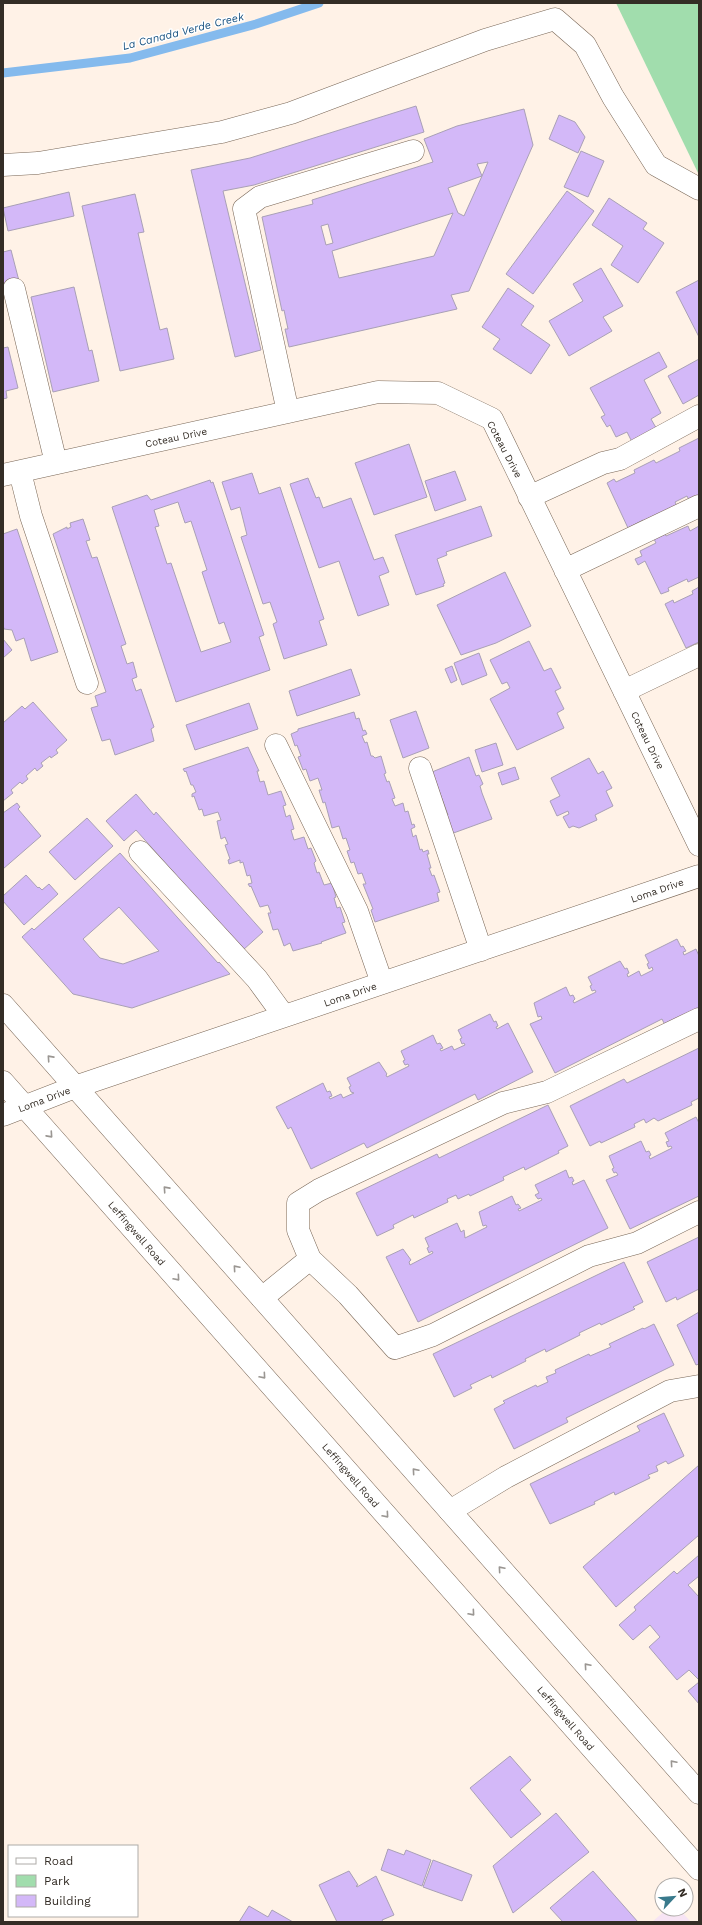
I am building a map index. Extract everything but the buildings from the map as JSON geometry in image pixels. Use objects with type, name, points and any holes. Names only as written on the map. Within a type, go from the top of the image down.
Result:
[{"type":"main road","points":[[3,165],[38,163],[230,130],[291,113],[485,40],[555,19],[585,45],[612,97],[656,165],[699,189]]},
{"type":"main road","points":[[288,412],[244,209],[260,197],[413,151]]},
{"type":"main road","points":[[14,289],[56,463]]},
{"type":"main road","name":"Coteau Drive","points":[[11,473],[378,392],[438,393],[492,419],[624,691],[691,809],[699,845]]},
{"type":"main road","points":[[529,496],[603,463],[620,459],[699,416]]},
{"type":"main road","points":[[11,473],[31,516],[87,684]]},
{"type":"main road","points":[[565,570],[699,506]]},
{"type":"main road","points":[[624,691],[699,655]]},
{"type":"main road","points":[[276,745],[358,911],[382,983]]},
{"type":"main road","points":[[420,768],[481,950]]},
{"type":"main road","points":[[140,852],[258,979],[284,1016]]},
{"type":"main road","name":"Loma Drive","points":[[3,1115],[75,1087],[699,876]]},
{"type":"main road","points":[[3,1005],[699,1793]]},
{"type":"main road","points":[[699,1019],[547,1092],[503,1103],[314,1193],[298,1203],[298,1230],[310,1259],[348,1295],[396,1348],[433,1334],[589,1256],[637,1243],[699,1212]]},
{"type":"main road","name":"Leffingwell Road","points":[[3,1082],[699,1869]]},
{"type":"main road","points":[[262,1298],[310,1259]]},
{"type":"main road","points":[[450,1511],[506,1477],[670,1391],[699,1386]]},
{"type":"shaded area","points":[[658,1917],[686,1917],[691,1922],[652,1922]]},
{"type":"green space","points":[[616,3],[699,3],[699,175]]},
{"type":"waterway","name":"La Canada Verde Creek","points":[[3,73],[130,58],[256,24],[319,3]]}]
